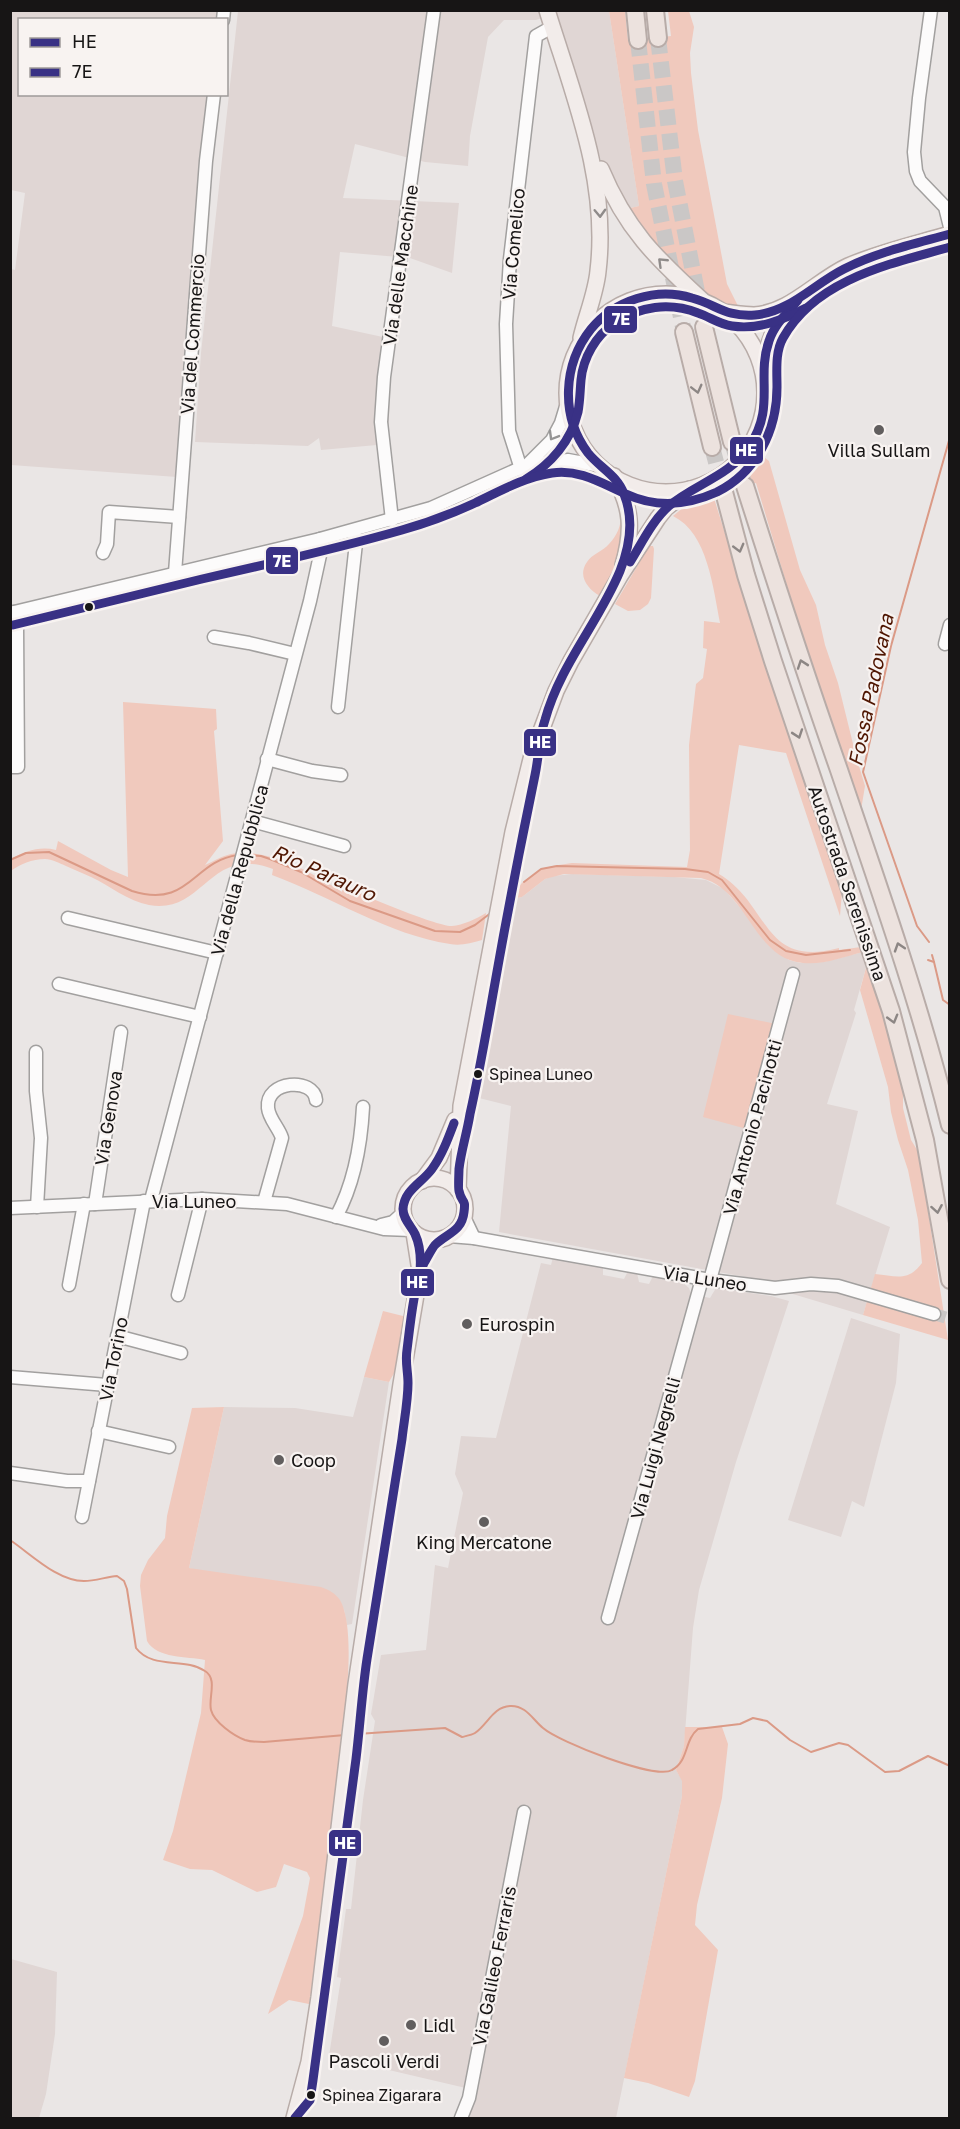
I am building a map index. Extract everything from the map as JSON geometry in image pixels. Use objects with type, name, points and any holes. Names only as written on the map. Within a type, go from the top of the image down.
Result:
[{"type":"highway","points":[[635,10],[638,40]]},
{"type":"highway","points":[[655,10],[658,38]]},
{"type":"highway","points":[[704,327],[732,442]]},
{"type":"highway","points":[[684,332],[712,447]]},
{"type":"highway","name":"Autostrada Serenissima","points":[[745,486],[801,662],[894,930],[922,1020],[950,1125]]},
{"type":"highway","name":"Autostrada Serenissima","points":[[724,492],[746,575],[773,661],[891,1011],[925,1140],[950,1280]]},
{"type":"main road","points":[[547,10],[586,135],[598,191],[600,243],[598,273],[580,344],[570,369],[568,400],[570,417],[576,434],[589,454],[614,476],[651,491],[671,493],[709,482],[726,472],[744,454],[758,430],[765,401],[761,365],[748,337],[737,323],[704,302],[689,297],[664,294],[637,298],[606,314],[593,326],[580,344]]},
{"type":"main road","points":[[586,135],[620,211],[649,250],[704,302]]},
{"type":"main road","points":[[764,380],[769,340],[778,324],[801,297],[825,279],[848,266],[950,234]]},
{"type":"main road","points":[[722,312],[763,314],[801,297]]},
{"type":"main road","points":[[614,476],[623,493],[630,522],[628,550],[620,576]]},
{"type":"main road","points":[[422,1181],[447,1144],[460,1106],[513,832],[532,755],[544,720],[566,671],[620,576],[666,508],[690,489]]},
{"type":"main road","points":[[294,2118],[309,2062],[319,1997],[350,1727],[420,1271],[427,1257],[458,1228],[464,1217],[463,1199],[459,1190],[460,1106]]},
{"type":"main road","points":[[420,1271],[413,1231],[403,1213],[407,1194],[414,1186],[432,1178],[451,1183],[459,1190]]},
{"type":"main road","points":[[413,1231],[425,1239],[445,1238]]},
{"type":"street","name":"Via delle Macchine","points":[[392,520],[381,422],[384,377],[434,10]]},
{"type":"street","points":[[931,10],[918,109],[916,171],[920,181],[945,207],[950,227]]},
{"type":"street","name":"Via Comelico","points":[[524,467],[509,431],[506,356],[510,259],[536,36],[552,27]]},
{"type":"street","name":"Via del Commercio","points":[[175,573],[206,161],[214,96]]},
{"type":"street","points":[[524,467],[552,440],[561,423],[568,400]]},
{"type":"street","points":[[10,766],[18,767],[17,626],[13,613],[392,520],[446,503],[524,467],[568,460],[600,466]]},
{"type":"street","points":[[103,553],[109,512],[179,517]]},
{"type":"street","points":[[338,707],[356,543],[353,531]]},
{"type":"street","name":"Via della Repubblica","points":[[147,1201],[200,1017],[310,601],[322,546],[320,539]]},
{"type":"street","points":[[945,644],[950,625]]},
{"type":"street","points":[[214,637],[295,654]]},
{"type":"street","points":[[267,759],[312,771],[341,775]]},
{"type":"street","points":[[252,820],[344,846]]},
{"type":"street","points":[[68,918],[217,953]]},
{"type":"street","name":"Via Antonio Pacinotti","points":[[706,1279],[793,974]]},
{"type":"street","points":[[59,984],[200,1017]]},
{"type":"street","name":"Via Genova","points":[[69,1285],[89,1204],[122,1032]]},
{"type":"street","points":[[36,1052],[36,1091],[41,1138],[37,1208]]},
{"type":"street","points":[[264,1202],[282,1138],[269,1113],[270,1097],[277,1088],[290,1084],[310,1089],[314,1092],[316,1100]]},
{"type":"street","points":[[336,1217],[354,1171],[363,1107]]},
{"type":"street","points":[[178,1294],[202,1199]]},
{"type":"street","name":"Via Luneo","points":[[10,1208],[202,1199],[264,1202],[297,1206],[384,1229],[413,1231]]},
{"type":"street","name":"Via Torino","points":[[82,1517],[117,1336],[147,1201]]},
{"type":"street","points":[[374,1226],[389,1224],[403,1213]]},
{"type":"street","points":[[464,1217],[474,1238]]},
{"type":"street","name":"Via Luneo","points":[[445,1238],[474,1238],[706,1279],[775,1288],[811,1284],[838,1286],[934,1314]]},
{"type":"street","name":"Via Luigi Negrelli","points":[[608,1618],[706,1279]]},
{"type":"street","points":[[117,1336],[181,1353]]},
{"type":"street","points":[[10,1377],[107,1385]]},
{"type":"street","points":[[98,1431],[169,1447]]},
{"type":"street","points":[[10,1473],[67,1481],[89,1481]]},
{"type":"street","name":"Via Galileo Ferraris","points":[[461,2118],[469,2098],[524,1812]]},
{"type":"shaded area","points":[[11,11],[218,11],[217,18],[18,18],[18,96],[208,96],[177,477],[11,465],[11,269],[15,270],[25,193],[11,190]]},
{"type":"shaded area","points":[[238,11],[544,11],[546,17],[536,20],[504,20],[488,37],[470,136],[468,166],[425,162],[355,144],[343,198],[459,203],[452,273],[410,258],[340,252],[332,326],[392,339],[388,444],[321,450],[319,438],[308,446],[195,442],[201,353]]},
{"type":"shaded area","points":[[554,11],[609,11],[639,206],[626,209],[601,160]]},
{"type":"shaded area","points":[[609,11],[625,11],[628,41],[671,36],[668,11],[689,11],[694,27],[690,53],[698,130],[727,284],[740,310],[723,304],[683,278],[626,209],[639,206]]},
{"type":"shaded area","points":[[759,453],[769,461],[800,570],[816,605],[865,786],[861,810],[814,675],[756,483],[713,495],[779,707],[842,892],[840,916],[786,753],[739,745],[719,874],[736,887],[781,942],[795,950],[814,952],[861,947],[863,952],[818,963],[803,963],[786,959],[773,950],[730,895],[717,885],[701,878],[564,874],[545,879],[522,897],[517,898],[520,885],[524,881],[540,870],[552,866],[572,863],[687,867],[690,850],[689,745],[696,684],[703,678],[707,649],[703,648],[704,621],[720,623],[707,563],[701,548],[685,524],[673,516],[690,502],[730,483],[747,469]]},
{"type":"shaded area","points":[[593,473],[612,484],[619,496],[624,518],[620,553],[600,596],[585,582],[584,567],[589,559],[607,546],[616,534],[621,515],[615,496]]},
{"type":"shaded area","points":[[649,546],[653,546],[654,549],[651,598],[648,604],[640,610],[628,611],[615,604]]},
{"type":"shaded area","points":[[123,702],[216,709],[217,729],[214,731],[223,841],[205,865],[231,854],[259,854],[289,863],[342,892],[343,884],[397,909],[444,925],[461,924],[486,913],[482,940],[454,945],[405,932],[272,875],[273,869],[252,864],[234,865],[220,872],[183,900],[167,905],[149,905],[134,900],[91,877],[50,860],[31,861],[11,871],[11,859],[33,850],[56,850],[58,841],[128,877]]},
{"type":"shaded area","points":[[572,874],[706,880],[724,889],[768,944],[789,960],[800,963],[824,962],[863,952],[867,964],[854,1010],[856,1013],[827,1104],[858,1111],[836,1204],[890,1227],[863,1315],[776,1289],[751,1278],[499,1232],[511,1106],[479,1098],[517,898],[522,897],[545,879]]},
{"type":"shaded area","points":[[867,964],[903,1087],[903,1108],[911,1140],[919,1153],[948,1340],[863,1315],[875,1274],[907,1275],[922,1263],[918,1220],[908,1170],[891,1112],[888,1087],[860,990]]},
{"type":"shaded area","points":[[728,1014],[776,1024],[747,1129],[703,1117]]},
{"type":"shaded area","points":[[553,1257],[603,1266],[603,1275],[624,1279],[628,1271],[637,1273],[639,1282],[649,1284],[653,1276],[682,1282],[689,1288],[691,1294],[710,1298],[716,1288],[789,1301],[736,1462],[699,1590],[693,1628],[684,1746],[676,1770],[682,1780],[682,1796],[616,2118],[464,2118],[470,2089],[329,2056],[341,1978],[337,1977],[346,1909],[351,1909],[363,1800],[375,1721],[371,1714],[381,1655],[426,1650],[435,1565],[448,1568],[463,1493],[455,1474],[461,1436],[496,1438],[541,1263],[551,1265]]},
{"type":"shaded area","points":[[383,1311],[407,1317],[397,1368],[389,1382],[364,1377]]},
{"type":"shaded area","points":[[851,1318],[900,1334],[896,1383],[864,1507],[852,1501],[841,1537],[788,1520]]},
{"type":"shaded area","points":[[364,1377],[389,1382],[352,1624],[347,1625],[344,1609],[189,1568],[224,1407],[295,1408],[353,1417]]},
{"type":"shaded area","points":[[224,1407],[189,1568],[321,1587],[332,1592],[340,1600],[345,1612],[349,1645],[346,1701],[316,1966],[309,2004],[289,2000],[268,2014],[303,1916],[310,1878],[307,1872],[284,1864],[276,1887],[257,1892],[212,1870],[190,1869],[163,1860],[173,1831],[201,1713],[205,1660],[173,1656],[152,1647],[147,1641],[140,1586],[141,1575],[148,1560],[165,1538],[167,1516],[192,1408]]},
{"type":"shaded area","points":[[685,1727],[722,1727],[728,1744],[722,1798],[697,1905],[695,1925],[718,1950],[695,2081],[689,2097],[648,2083],[624,2078],[682,1796],[682,1781],[676,1770],[684,1746]]},
{"type":"shaded area","points":[[11,1959],[57,1972],[55,2034],[46,2094],[39,2118],[11,2118]]},
{"type":"waterway","name":"Fossa Padovana","points":[[929,942],[917,926],[863,772],[891,646],[950,437]]},
{"type":"waterway","name":"Rio Parauro","points":[[10,860],[26,853],[49,852],[132,891],[151,895],[167,894],[179,889],[210,866],[238,855]]},
{"type":"waterway","name":"Rio Parauro","points":[[247,855],[270,859],[301,872],[350,901],[435,931],[460,932],[475,925],[492,912]]},
{"type":"waterway","name":"Rio Parauro","points":[[524,882],[541,869],[557,866],[685,869],[708,872],[722,880],[770,940],[786,951],[806,955],[850,950]]},
{"type":"waterway","name":"Fossa Padovana","points":[[932,955],[934,962]]},
{"type":"waterway","name":"Rio Parauro","points":[[928,960],[934,962],[943,1000],[950,1005]]},
{"type":"waterway","points":[[10,1540],[64,1577],[84,1581],[117,1576],[124,1581],[136,1648],[151,1659],[197,1667],[209,1674],[212,1684],[210,1705],[213,1715],[220,1724],[235,1735],[255,1742],[345,1735]]},
{"type":"waterway","points":[[357,1734],[445,1728],[462,1737],[475,1733],[499,1709],[516,1706],[525,1710],[543,1728],[568,1742],[628,1765],[662,1772],[672,1770],[677,1766],[684,1756],[690,1739],[698,1729],[740,1724],[753,1718],[767,1721],[790,1740],[811,1752],[839,1743],[848,1745],[885,1772],[899,1771],[928,1756],[950,1766]]},
{"type":"tunnel","points":[[658,38],[675,181],[704,327]]},
{"type":"tunnel","points":[[638,40],[654,184],[684,332]]},
{"type":"tunnel","points":[[732,442],[745,486]]},
{"type":"tunnel","points":[[712,447],[724,492]]},
{"type":"tunnel","points":[[934,1314],[950,1319]]},
{"type":"transit line","name":"HE","points":[[295,2118],[310,2100],[313,2080],[356,1759],[365,1671],[406,1411],[408,1383],[406,1354],[415,1293],[424,1263],[431,1250],[454,1231],[463,1218],[464,1202],[459,1187],[460,1162],[543,726],[560,681],[602,608],[620,571],[630,533],[629,513],[621,487],[588,453],[573,423],[568,390],[575,358],[591,329],[601,319],[612,310],[637,299],[651,295],[678,295],[736,314],[768,313],[791,303],[833,275],[857,263],[950,234]]},
{"type":"transit line","name":"7E","points":[[13,625],[402,530],[457,511],[522,481],[552,473],[581,475],[649,502],[671,503],[705,497],[731,484],[754,461],[762,448],[769,434],[776,403],[779,349],[783,338],[797,318],[815,301],[856,277],[903,260],[950,247]]},
{"type":"transit line","name":"HE","points":[[630,562],[652,525],[669,506],[722,473],[749,447],[762,419],[764,368],[769,341],[777,324],[798,300]]},
{"type":"transit line","name":"7E","points":[[526,479],[552,459],[565,442],[578,412],[582,372],[588,355],[602,334],[624,317],[644,309],[666,307],[698,313],[727,325],[752,327],[779,320],[806,308]]},
{"type":"transit line","name":"HE","points":[[419,1280],[418,1245],[415,1234],[404,1216],[404,1202],[410,1192],[436,1164],[454,1123]]},
{"type":"place","name":"Villa Sullam","points":[[879,430]]},
{"type":"place","name":"Spinea Luneo","points":[[478,1074]]},
{"type":"place","name":"Eurospin","points":[[467,1324]]},
{"type":"place","name":"Coop","points":[[279,1460]]},
{"type":"place","name":"King Mercatone","points":[[484,1522]]},
{"type":"place","name":"Lidl","points":[[411,2025]]},
{"type":"place","name":"Pascoli Verdi","points":[[384,2041]]},
{"type":"place","name":"Spinea Zigarara","points":[[311,2095]]}]
